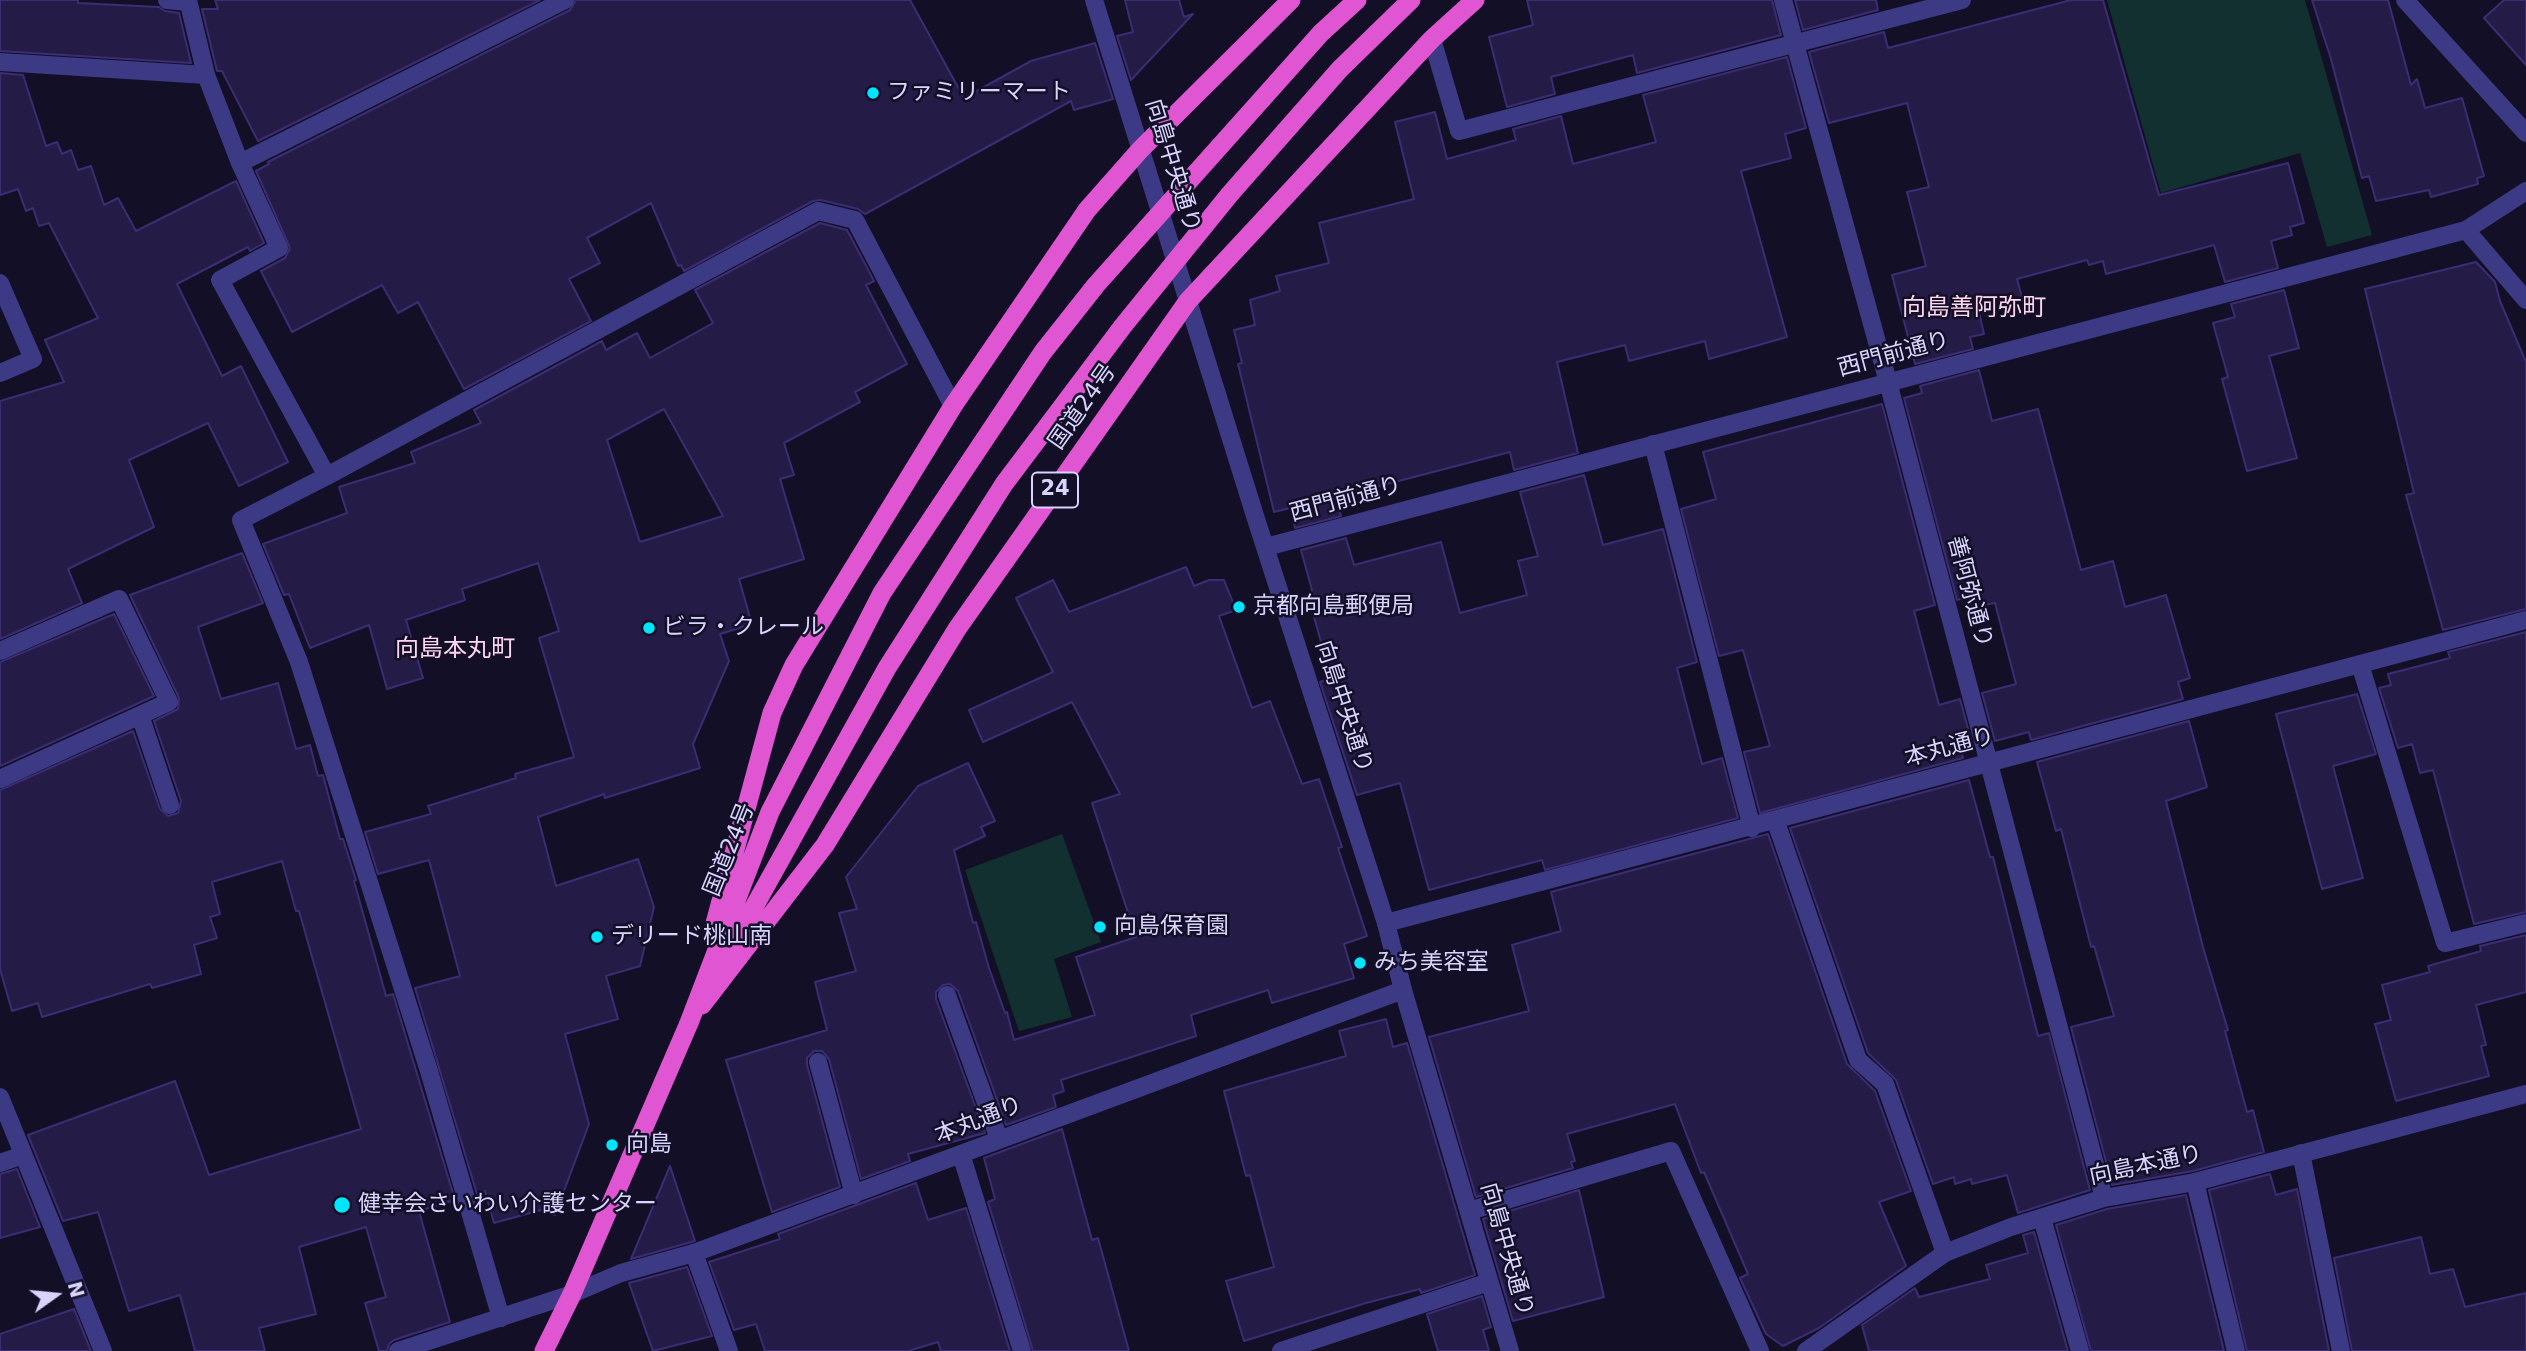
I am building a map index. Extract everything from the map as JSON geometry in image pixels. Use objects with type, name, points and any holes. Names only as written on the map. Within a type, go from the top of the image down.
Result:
[{"type":"highway","name":"国道24号","points":[[689,1023],[772,713],[794,666],[953,406],[1087,210],[1140,150],[1291,0]]},
{"type":"highway","name":"国道24号","points":[[544,1351],[572,1294],[689,1023],[770,812],[882,593],[1043,352],[1108,269],[1321,33],[1357,0]]},
{"type":"highway","name":"国道24号","points":[[689,1023],[887,668],[1004,484],[1123,326],[1230,194],[1340,69],[1411,0]]},
{"type":"highway","name":"国道24号","points":[[689,1023],[825,845],[957,629],[1188,300],[1432,38],[1475,0]]},
{"type":"street","points":[[167,0],[188,1],[206,75],[240,163],[279,248],[220,280],[327,476]]},
{"type":"street","points":[[240,163],[565,0]]},
{"type":"street","name":"向島中央通り","points":[[1094,0],[1386,923],[1403,990],[1510,1351]]},
{"type":"street","name":"善阿弥通り","points":[[1783,0],[1888,382],[2104,1198]]},
{"type":"street","points":[[2405,0],[2526,133]]},
{"type":"street","points":[[1432,38],[1459,131],[1794,46],[1952,1]]},
{"type":"street","points":[[0,62],[206,75]]},
{"type":"street","name":"西門前通り","points":[[1266,547],[2466,230],[2526,191]]},
{"type":"street","points":[[501,1318],[429,1071],[299,662],[241,520],[818,211],[855,220],[953,406]]},
{"type":"street","points":[[2466,230],[2526,300]]},
{"type":"street","points":[[0,283],[33,359],[0,373]]},
{"type":"street","points":[[1653,444],[1752,828]]},
{"type":"street","points":[[0,652],[119,599],[169,702],[0,779]]},
{"type":"street","name":"本丸通り","points":[[1386,923],[1752,828],[1989,762],[2526,620]]},
{"type":"street","points":[[2360,664],[2445,943],[2526,923]]},
{"type":"street","points":[[140,715],[170,806]]},
{"type":"street","points":[[1776,821],[1858,1060],[1885,1084],[1945,1253]]},
{"type":"street","name":"本丸通り","points":[[398,1351],[572,1294],[621,1273],[694,1253],[1403,990]]},
{"type":"street","points":[[947,995],[999,1139]]},
{"type":"street","points":[[818,1062],[854,1195]]},
{"type":"street","name":"向島本通り","points":[[1806,1351],[1945,1253],[2042,1218],[2104,1198],[2195,1182],[2526,1094]]},
{"type":"street","points":[[0,1097],[103,1351]]},
{"type":"street","points":[[1469,1211],[1671,1151],[1760,1351]]},
{"type":"street","points":[[2301,1153],[2341,1351]]},
{"type":"street","points":[[961,1154],[1022,1351]]},
{"type":"street","points":[[0,1163],[23,1155]]},
{"type":"street","points":[[2195,1182],[2236,1351]]},
{"type":"street","points":[[2042,1218],[2081,1351]]},
{"type":"street","points":[[694,1253],[729,1351]]},
{"type":"street","points":[[1281,1351],[1489,1282]]},
{"type":"green space","points":[[2107,0],[2305,0],[2372,235],[2327,247],[2300,153],[2161,193]]},
{"type":"green space","points":[[1062,834],[1101,942],[1054,959],[1072,1017],[1019,1031],[965,870]]},
{"type":"building","points":[[0,0],[78,0],[78,3],[159,7],[165,11],[179,13],[191,63],[0,51]]},
{"type":"building","points":[[215,0],[540,0],[258,141],[222,71],[217,71],[202,9],[218,9]]},
{"type":"building","points":[[576,0],[910,0],[964,98],[1031,61],[1095,43],[1113,99],[1074,110],[1071,101],[865,214],[858,209],[821,200],[813,201],[684,271],[681,265],[678,266],[651,203],[587,238],[600,263],[569,279],[591,321],[464,389],[418,302],[398,313],[382,285],[292,332],[261,271],[285,258],[290,248],[256,171],[269,164],[268,162],[570,10]]},
{"type":"building","points":[[1125,0],[1179,0],[1184,17],[1193,14],[1131,80],[1117,36],[1133,32]]},
{"type":"building","points":[[1527,0],[1772,0],[1781,35],[1637,73],[1633,55],[1551,77],[1555,94],[1507,107],[1489,37],[1533,25]]},
{"type":"building","points":[[1795,0],[1876,0],[1878,10],[1803,30]]},
{"type":"building","points":[[2071,0],[2103,0],[2159,195],[2288,163],[2304,223],[2290,227],[2292,235],[2271,241],[2278,268],[2225,282],[2214,245],[2106,274],[2103,261],[2089,265],[2087,260],[2017,279],[2023,301],[1979,312],[1984,334],[1970,337],[1973,349],[1915,364],[1892,275],[1926,266],[1907,192],[1929,187],[1907,103],[1829,123],[1809,52],[1884,32],[1888,48]]},
{"type":"building","points":[[2312,0],[2388,0],[2411,85],[2417,79],[2425,108],[2462,98],[2484,176],[2477,178],[2478,184],[2431,197],[2429,190],[2376,201],[2369,176],[2362,178],[2331,59]]},
{"type":"building","points":[[2504,0],[2526,0],[2526,65],[2484,18]]},
{"type":"building","points":[[1787,57],[1806,128],[1785,134],[1791,158],[1741,171],[1787,337],[1709,359],[1705,341],[1629,361],[1625,345],[1557,362],[1578,453],[1514,470],[1510,452],[1336,497],[1341,516],[1295,528],[1290,508],[1274,512],[1238,364],[1242,363],[1234,330],[1255,325],[1250,300],[1280,291],[1276,276],[1329,263],[1319,223],[1414,199],[1395,122],[1435,112],[1447,159],[1516,140],[1513,129],[1561,116],[1573,164],[1656,142],[1643,95]]},
{"type":"building","points":[[0,73],[23,75],[46,146],[57,142],[62,154],[71,150],[78,170],[91,166],[104,205],[118,198],[136,231],[236,181],[264,243],[250,251],[248,247],[177,284],[222,376],[241,366],[288,462],[239,486],[208,423],[129,460],[154,527],[68,569],[82,603],[0,639],[0,401],[64,382],[45,340],[98,318],[49,223],[39,226],[33,208],[26,211],[18,189],[0,195]]},
{"type":"building","points":[[820,223],[847,230],[874,281],[866,285],[907,364],[855,392],[860,402],[784,443],[794,475],[780,479],[804,559],[739,579],[752,624],[720,634],[729,661],[693,744],[700,768],[605,798],[604,794],[538,817],[556,886],[638,859],[654,907],[640,966],[606,976],[618,1019],[565,1034],[589,1124],[555,1215],[541,1210],[494,1223],[485,1191],[477,1194],[415,988],[460,976],[429,860],[378,874],[365,832],[431,814],[428,806],[516,778],[515,774],[574,757],[539,638],[559,631],[538,563],[462,589],[465,600],[406,620],[423,678],[387,689],[369,625],[310,648],[289,594],[284,595],[263,544],[347,513],[339,487],[415,463],[411,452],[481,423],[474,410],[602,341],[606,350],[637,333],[650,358],[713,323],[695,290]],"holes":[[[664,409],[723,516],[640,542],[607,440]]]},
{"type":"building","points":[[2476,262],[2495,282],[2500,301],[2526,362],[2526,609],[2443,630],[2406,495],[2414,493],[2365,289]]},
{"type":"building","points":[[2284,290],[2299,348],[2269,356],[2297,458],[2247,471],[2222,379],[2228,377],[2213,323],[2235,317],[2231,304]]},
{"type":"building","points":[[1979,370],[1992,421],[2038,409],[2081,570],[2113,561],[2125,607],[2166,595],[2190,678],[2178,682],[2183,699],[2031,740],[2029,732],[1995,741],[1982,693],[2016,684],[1995,603],[1984,605],[1981,593],[1957,600],[1904,398],[1922,393],[1920,386]]},
{"type":"building","points":[[1882,404],[1935,605],[1914,611],[1939,705],[1960,699],[1973,747],[1961,750],[1963,758],[1760,813],[1744,752],[1770,746],[1743,650],[1719,656],[1681,509],[1716,499],[1703,452]]},
{"type":"building","points":[[1584,475],[1603,545],[1663,529],[1697,662],[1677,668],[1702,764],[1722,758],[1738,818],[1545,870],[1542,860],[1429,890],[1400,783],[1357,795],[1320,682],[1331,678],[1313,613],[1318,612],[1301,550],[1346,538],[1354,565],[1441,542],[1460,613],[1527,595],[1518,561],[1538,556],[1520,492]]},
{"type":"building","points":[[242,553],[263,603],[198,627],[221,699],[278,683],[296,749],[310,745],[318,776],[323,775],[340,839],[343,839],[356,880],[354,881],[386,996],[393,994],[455,1200],[419,1211],[450,1322],[394,1340],[387,1351],[379,1351],[365,1303],[386,1297],[366,1227],[299,1247],[316,1314],[259,1328],[265,1351],[195,1351],[180,1295],[129,1311],[98,1212],[63,1221],[28,1135],[175,1081],[209,1175],[361,1129],[299,911],[296,911],[282,861],[212,882],[220,914],[210,917],[217,938],[194,945],[201,974],[152,988],[150,984],[42,1017],[38,1003],[12,1011],[0,969],[0,790],[133,731],[160,809],[168,816],[178,813],[181,801],[154,721],[178,709],[179,698],[130,595]]},
{"type":"building","points":[[1186,567],[1194,586],[1209,580],[1224,580],[1236,610],[1219,616],[1252,708],[1270,701],[1302,784],[1319,779],[1342,847],[1338,848],[1367,936],[1344,944],[1354,978],[1272,1003],[1268,990],[1191,1015],[1196,1036],[1061,1080],[1064,1091],[1053,1095],[1056,1107],[1006,1125],[958,991],[950,984],[943,985],[936,992],[936,999],[985,1133],[908,1154],[910,1161],[861,1179],[829,1059],[822,1051],[814,1051],[807,1058],[807,1065],[840,1187],[772,1212],[726,1060],[827,1030],[815,982],[856,971],[839,913],[857,909],[846,877],[918,786],[968,763],[995,821],[981,827],[985,836],[954,850],[973,923],[976,922],[1014,1040],[1095,1015],[1076,957],[1136,937],[1092,803],[1120,794],[1072,702],[983,742],[969,710],[1053,672],[1016,598],[1053,580],[1069,612]]},
{"type":"building","points":[[114,614],[154,696],[0,766],[0,662]]},
{"type":"building","points":[[2526,632],[2526,912],[2474,924],[2433,770],[2420,773],[2412,744],[2398,748],[2379,688],[2391,685],[2388,674],[2450,658],[2448,652]]},
{"type":"building","points":[[2357,694],[2376,754],[2333,766],[2363,878],[2322,889],[2276,714]]},
{"type":"building","points":[[2189,721],[2207,787],[2166,801],[2204,951],[2228,1030],[2225,1031],[2247,1112],[2253,1110],[2264,1152],[2193,1171],[2112,1185],[2071,1027],[2114,1016],[2094,946],[2091,947],[2061,829],[2056,831],[2037,762]]},
{"type":"building","points":[[1969,780],[1990,857],[1993,857],[2038,1036],[2049,1033],[2090,1190],[2018,1213],[2007,1175],[1972,1184],[1971,1179],[1955,1184],[1954,1177],[1933,1184],[1896,1080],[1868,1053],[1790,828]]},
{"type":"building","points":[[1768,834],[1847,1064],[1875,1091],[1911,1191],[1879,1202],[1906,1266],[1819,1328],[1783,1346],[1766,1334],[1740,1278],[1748,1274],[1704,1172],[1701,1173],[1675,1104],[1567,1134],[1575,1161],[1571,1162],[1573,1168],[1476,1197],[1429,1037],[1529,1011],[1512,945],[1561,931],[1551,892]]},
{"type":"building","points":[[2526,935],[2526,992],[2476,1005],[2486,1045],[2481,1046],[2489,1076],[2396,1101],[2375,1024],[2391,1020],[2382,985],[2430,972],[2428,966],[2481,951],[2480,946]]},
{"type":"building","points":[[1386,1019],[1393,1047],[1407,1043],[1475,1275],[1421,1293],[1420,1289],[1366,1303],[1244,1341],[1226,1281],[1274,1267],[1224,1091],[1346,1056],[1339,1031]]},
{"type":"building","points":[[1062,1129],[1092,1240],[1098,1238],[1129,1351],[1033,1351],[988,1202],[995,1199],[984,1158]]},
{"type":"building","points":[[670,1166],[695,1241],[631,1259]]},
{"type":"building","points":[[17,1169],[40,1227],[0,1238],[0,1174]]},
{"type":"building","points":[[2270,1174],[2276,1195],[2297,1189],[2329,1351],[2247,1351],[2209,1190]]},
{"type":"building","points":[[916,1183],[928,1220],[966,1208],[1010,1351],[941,1351],[938,1342],[908,1351],[765,1351],[756,1324],[734,1330],[709,1262],[780,1239],[778,1234]]},
{"type":"building","points":[[1579,1190],[1604,1297],[1513,1321],[1483,1219]]},
{"type":"building","points":[[2186,1195],[2224,1351],[2091,1351],[2056,1225],[2107,1209]]},
{"type":"building","points":[[2034,1232],[2068,1351],[1869,1351],[1862,1325],[1915,1288],[1919,1297],[1990,1279],[1986,1265],[2028,1253],[2023,1235]]},
{"type":"building","points":[[2421,1237],[2430,1274],[2453,1269],[2465,1307],[2526,1293],[2526,1351],[2352,1351],[2334,1258]]},
{"type":"building","points":[[687,1267],[712,1336],[653,1351],[629,1283]]},
{"type":"building","points":[[1482,1296],[1491,1327],[1483,1330],[1489,1351],[1438,1351],[1427,1314]]},
{"type":"building","points":[[74,1309],[91,1351],[0,1351],[0,1334]]},
{"type":"place","name":"ファミリーマート","points":[[873,93]]},
{"type":"place","name":"京都向島郵便局","points":[[1239,607]]},
{"type":"place","name":"ビラ・クレール","points":[[649,628]]},
{"type":"place","name":"向島保育園","points":[[1100,927]]},
{"type":"place","name":"デリード桃山南","points":[[597,937]]},
{"type":"place","name":"みち美容室","points":[[1360,963]]},
{"type":"place","name":"向島","points":[[612,1145]]},
{"type":"place","name":"健幸会さいわい介護センター","points":[[342,1205]]},
{"type":"district","name":"向島善阿弥町","points":[[1974,309]]},
{"type":"district","name":"向島本丸町","points":[[455,650]]}]
